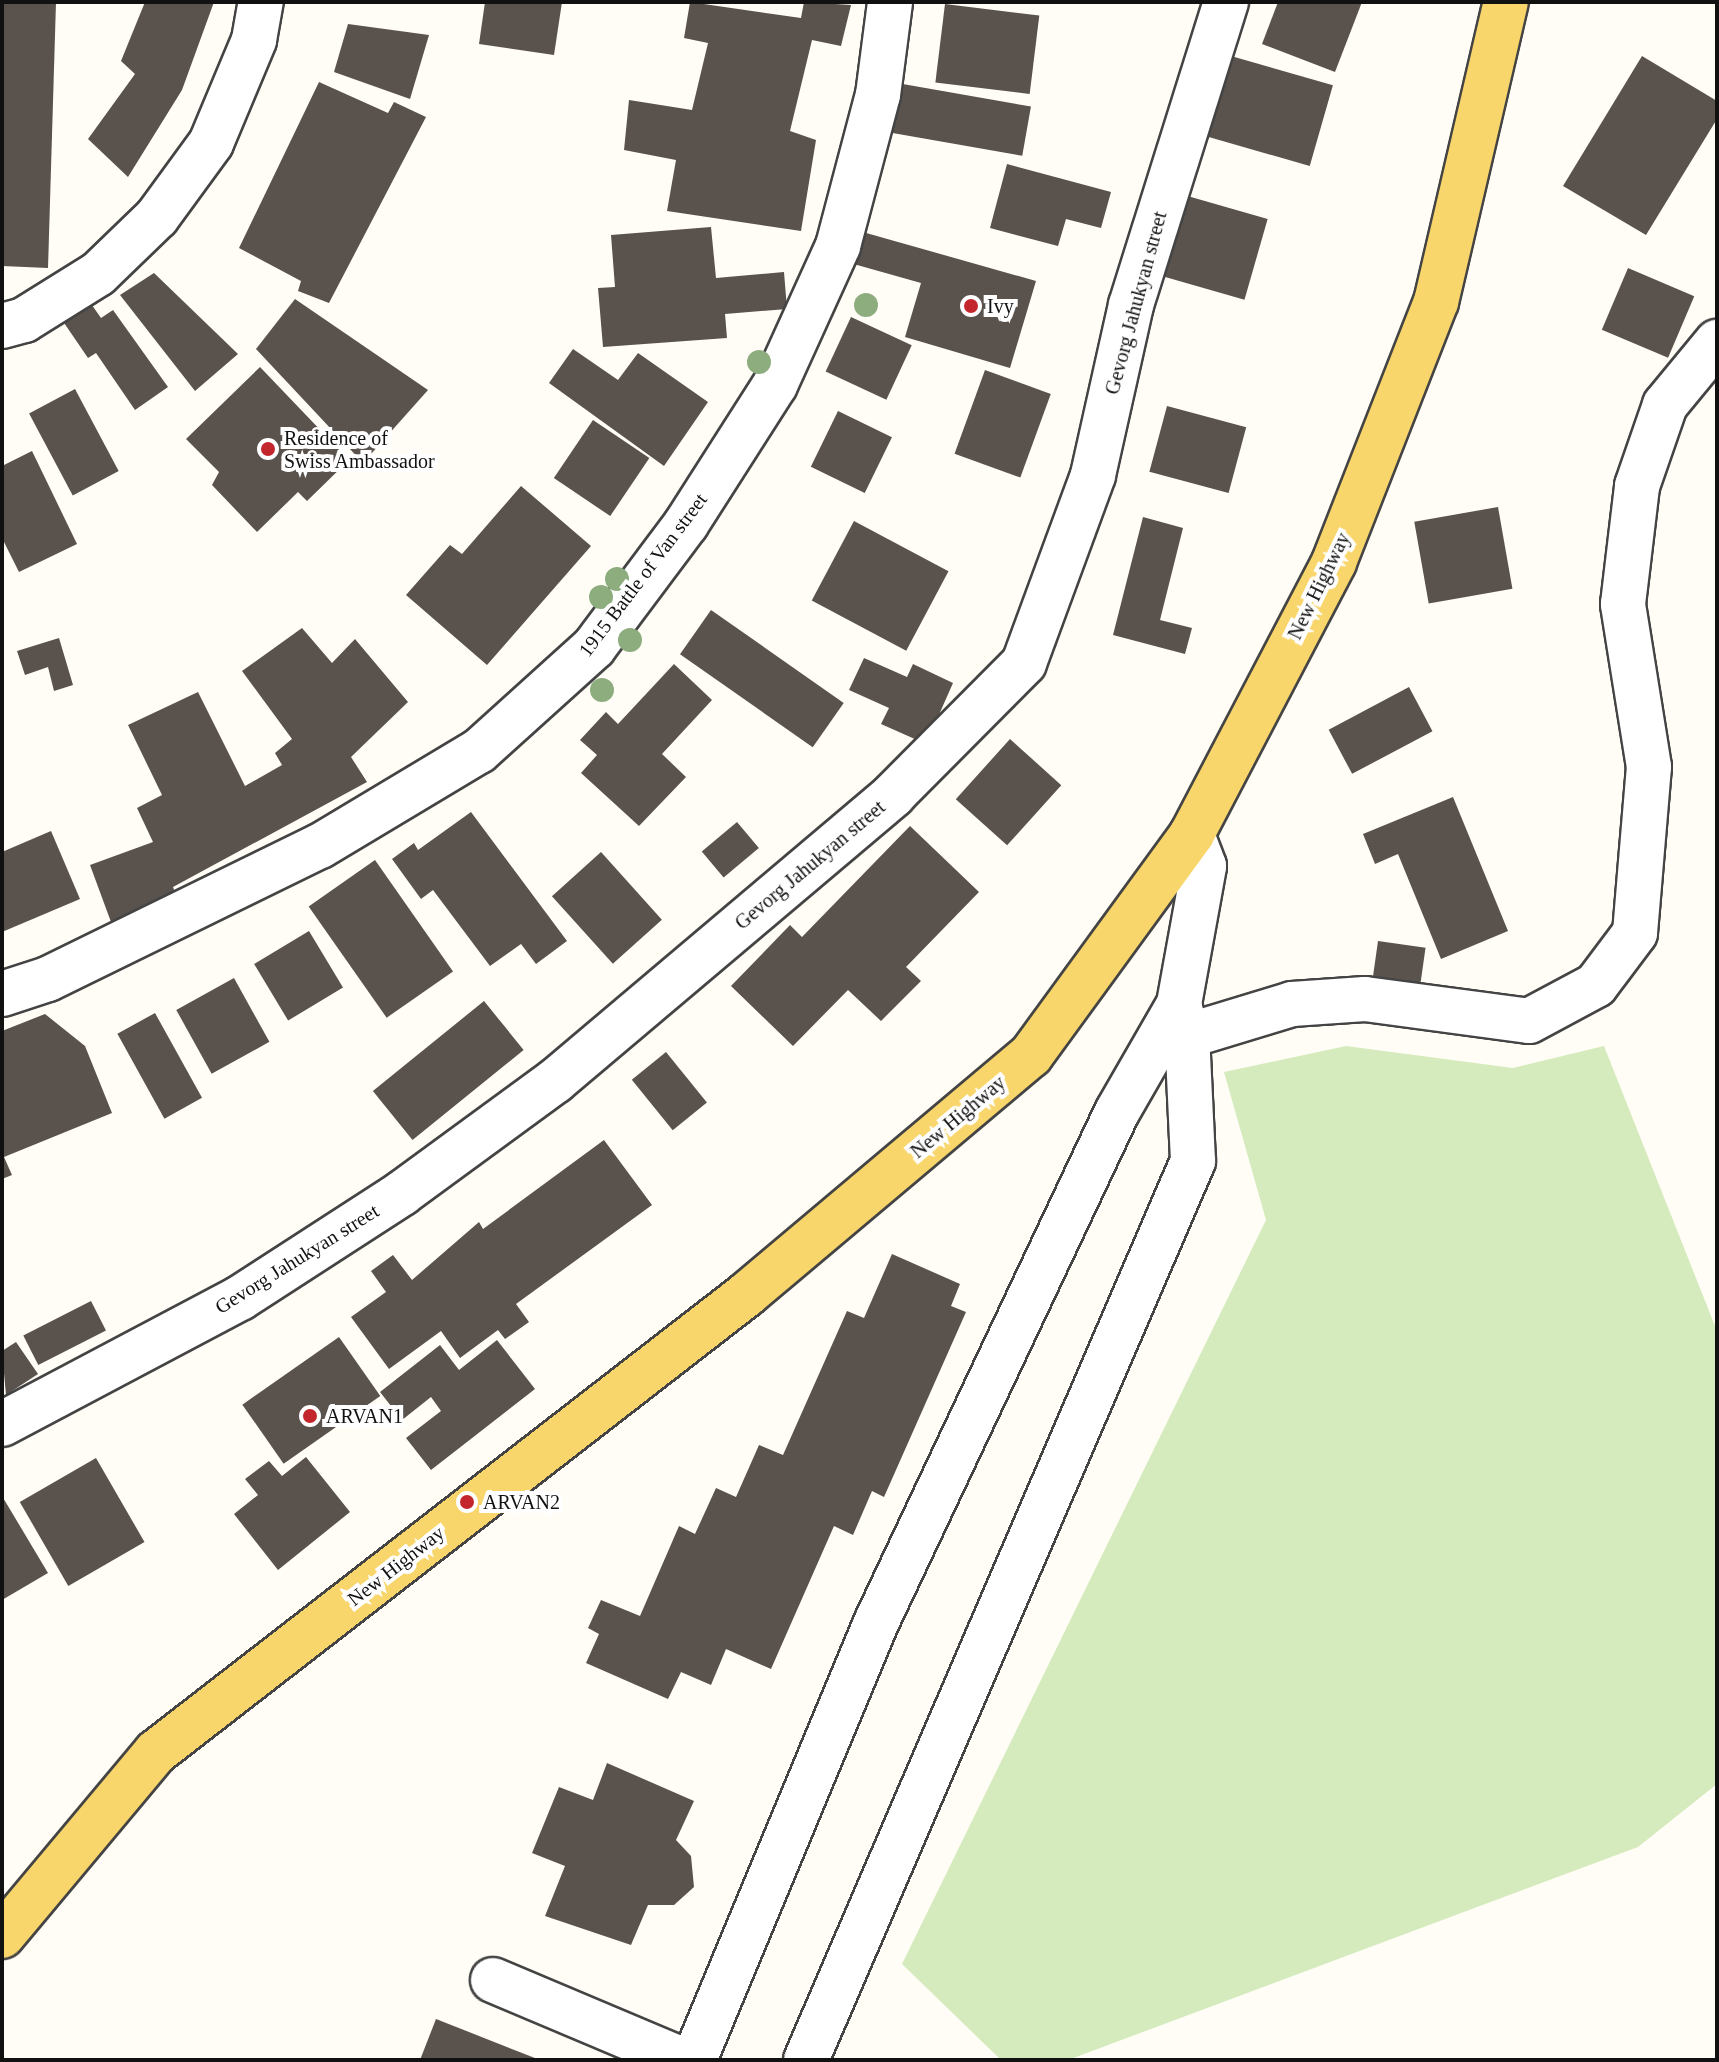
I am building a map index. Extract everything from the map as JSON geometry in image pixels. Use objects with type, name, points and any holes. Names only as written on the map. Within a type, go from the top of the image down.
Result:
[{"type":"main road","name":"New Highway","points":[[2,1936],[156,1752],[747,1294],[1031,1055],[1192,834],[1334,562],[1436,302],[1506,2]]},
{"type":"street","points":[[2,326],[24,320],[98,274],[157,217],[211,143],[254,40],[261,2]]},
{"type":"street","name":"1915 Battle of Van street","points":[[2,994],[48,979],[320,846],[479,751],[594,647],[686,524],[782,371],[838,246],[878,95],[890,2]]},
{"type":"street","name":"Gevorg Jahukyan street","points":[[2,1424],[240,1298],[402,1193],[555,1081],[893,795],[1024,663],[1093,475],[1131,305],[1226,2]]},
{"type":"street","points":[[694,2060],[875,1625],[1117,1112],[1183,1020],[1292,1004],[1365,999],[1529,1021],[1596,985],[1635,933],[1649,767],[1623,604],[1637,486],[1665,405],[1717,342]]},
{"type":"street","points":[[806,2060],[1193,1161],[1183,1020],[1204,866],[1192,834]]},
{"type":"street","points":[[493,1980],[682,2060]]},
{"type":"green space","points":[[1346,1046],[1513,1068],[1604,1046],[1717,1331],[1717,1784],[1638,1847],[1068,2060],[1001,2060],[902,1964],[1266,1220],[1224,1072]]},
{"type":"building","points":[[2,2],[56,2],[48,268],[2,266]]},
{"type":"building","points":[[145,2],[214,2],[182,90],[128,177],[88,139],[135,74],[121,61]]},
{"type":"building","points":[[485,2],[562,2],[554,55],[479,44]]},
{"type":"building","points":[[690,2],[801,18],[804,2],[851,5],[841,46],[812,40],[790,131],[816,140],[801,231],[667,211],[676,160],[624,150],[629,100],[692,110],[708,43],[684,38]]},
{"type":"building","points":[[1278,2],[1362,2],[1335,72],[1262,44]]},
{"type":"building","points":[[945,4],[1039,16],[1030,94],[935,82]]},
{"type":"building","points":[[348,24],[429,35],[410,99],[334,72]]},
{"type":"building","points":[[1231,56],[1333,85],[1310,166],[1208,137]]},
{"type":"building","points":[[1642,56],[1717,101],[1717,119],[1646,235],[1563,186]]},
{"type":"building","points":[[319,82],[388,113],[394,102],[426,117],[329,303],[298,291],[301,281],[239,248]]},
{"type":"building","points":[[897,83],[1031,107],[1022,156],[888,132]]},
{"type":"building","points":[[1007,164],[1111,192],[1101,228],[1066,219],[1058,246],[990,228]]},
{"type":"building","points":[[1184,195],[1268,219],[1244,300],[1161,276]]},
{"type":"building","points":[[711,227],[716,278],[784,272],[787,309],[725,314],[727,338],[603,347],[598,288],[615,287],[611,235]]},
{"type":"building","name":"Ivy","points":[[852,229],[1036,281],[1010,368],[905,337],[921,283],[843,261]]},
{"type":"building","points":[[1628,268],[1694,296],[1668,358],[1602,330]]},
{"type":"building","points":[[154,273],[238,354],[195,391],[120,295]]},
{"type":"building","points":[[87,298],[101,318],[113,310],[168,387],[135,410],[96,353],[88,358],[60,317]]},
{"type":"building","points":[[295,299],[428,390],[363,463],[256,349]]},
{"type":"building","points":[[851,317],[912,345],[886,400],[826,371]]},
{"type":"building","points":[[573,349],[618,380],[638,353],[708,402],[664,466],[549,383]]},
{"type":"building","name":"Residence of Swiss Ambassador","points":[[260,367],[349,460],[307,501],[298,492],[257,532],[212,485],[219,472],[186,439]]},
{"type":"building","points":[[985,370],[1051,394],[1020,478],[955,454]]},
{"type":"building","points":[[75,389],[119,471],[73,496],[29,413]]},
{"type":"building","points":[[1167,406],[1246,427],[1229,493],[1149,472]]},
{"type":"building","points":[[838,411],[892,437],[865,493],[811,467]]},
{"type":"building","points":[[593,420],[649,458],[610,516],[554,478]]},
{"type":"building","points":[[32,451],[77,544],[19,572],[2,538],[2,466]]},
{"type":"building","points":[[521,486],[591,546],[487,665],[406,595],[450,545],[462,554]]},
{"type":"building","points":[[1498,507],[1512,589],[1429,603],[1414,522]]},
{"type":"building","points":[[1143,517],[1183,528],[1160,620],[1192,628],[1185,654],[1113,635]]},
{"type":"building","points":[[854,521],[948,571],[906,651],[812,600]]},
{"type":"building","points":[[711,610],[844,703],[813,747],[680,654]]},
{"type":"building","points":[[302,628],[332,663],[355,639],[408,702],[351,757],[367,782],[173,887],[176,895],[111,922],[90,865],[153,842],[137,808],[162,795],[128,725],[198,692],[245,786],[282,765],[275,753],[292,739],[242,671]]},
{"type":"building","points":[[59,638],[73,685],[54,691],[48,667],[25,675],[17,651]]},
{"type":"building","points":[[864,658],[907,677],[913,664],[953,683],[926,744],[881,724],[889,708],[849,690]]},
{"type":"building","points":[[674,664],[712,700],[662,754],[686,777],[639,826],[581,773],[597,755],[580,740],[606,712],[618,724]]},
{"type":"building","points":[[1409,687],[1432,731],[1352,774],[1329,730]]},
{"type":"building","points":[[1010,739],[1061,785],[1007,845],[956,799]]},
{"type":"building","points":[[1453,797],[1508,931],[1441,959],[1398,854],[1375,864],[1363,834]]},
{"type":"building","points":[[471,812],[567,941],[536,964],[521,944],[490,966],[433,890],[421,899],[392,859],[414,843],[418,850]]},
{"type":"building","points":[[737,822],[759,848],[724,878],[702,852]]},
{"type":"building","points":[[910,826],[979,892],[906,967],[921,981],[881,1021],[848,990],[793,1046],[731,986],[790,925],[802,937]]},
{"type":"building","points":[[51,831],[80,899],[2,932],[2,852]]},
{"type":"building","points":[[601,852],[662,920],[613,964],[552,896]]},
{"type":"building","points":[[375,860],[453,971],[387,1018],[309,906]]},
{"type":"building","points":[[309,931],[343,988],[288,1021],[254,964]]},
{"type":"building","points":[[1378,941],[1426,948],[1420,986],[1373,980]]},
{"type":"building","points":[[234,978],[269,1042],[212,1074],[176,1010]]},
{"type":"building","points":[[484,1001],[524,1050],[413,1140],[373,1091]]},
{"type":"building","points":[[155,1013],[202,1098],[164,1119],[117,1034]]},
{"type":"building","points":[[45,1014],[85,1046],[112,1113],[4,1157],[12,1175],[2,1179],[2,1031]]},
{"type":"building","points":[[666,1052],[707,1103],[673,1130],[632,1080]]},
{"type":"building","points":[[604,1140],[652,1205],[516,1304],[529,1322],[505,1339],[498,1330],[460,1358],[441,1331],[389,1369],[351,1317],[386,1292],[371,1271],[393,1255],[412,1280],[479,1222],[483,1229]]},
{"type":"building","points":[[892,1254],[960,1284],[951,1306],[966,1312],[884,1497],[872,1491],[853,1535],[834,1526],[771,1669],[726,1649],[711,1685],[681,1672],[668,1699],[586,1663],[599,1634],[588,1628],[601,1600],[640,1616],[679,1526],[695,1534],[716,1488],[736,1497],[759,1445],[783,1455],[847,1311],[864,1318]]},
{"type":"building","points":[[91,1301],[106,1330],[38,1365],[23,1336]]},
{"type":"building","points":[[339,1337],[380,1396],[284,1464],[242,1405]]},
{"type":"building","points":[[497,1340],[535,1389],[431,1470],[406,1438],[441,1411],[431,1397],[402,1420],[380,1392],[440,1345],[459,1370]]},
{"type":"building","points":[[16,1342],[38,1374],[6,1395],[2,1351]]},
{"type":"building","points":[[306,1457],[350,1512],[278,1570],[234,1514],[258,1495],[245,1479],[269,1461],[282,1476]]},
{"type":"building","points":[[96,1458],[144,1542],[68,1586],[20,1502]]},
{"type":"building","points":[[2,1496],[48,1573],[2,1600]]},
{"type":"building","points":[[607,1763],[694,1801],[676,1840],[691,1856],[694,1887],[674,1905],[648,1905],[631,1945],[545,1916],[565,1866],[532,1853],[559,1787],[593,1800]]},
{"type":"building","points":[[436,2019],[540,2060],[420,2060]]},
{"type":"place","name":"Ivy","points":[[971,306]]},
{"type":"place","name":"Residence of Swiss Ambassador","points":[[268,449]]},
{"type":"place","name":"ARVAN1","points":[[310,1416]]},
{"type":"place","name":"ARVAN2","points":[[467,1502]]}]
